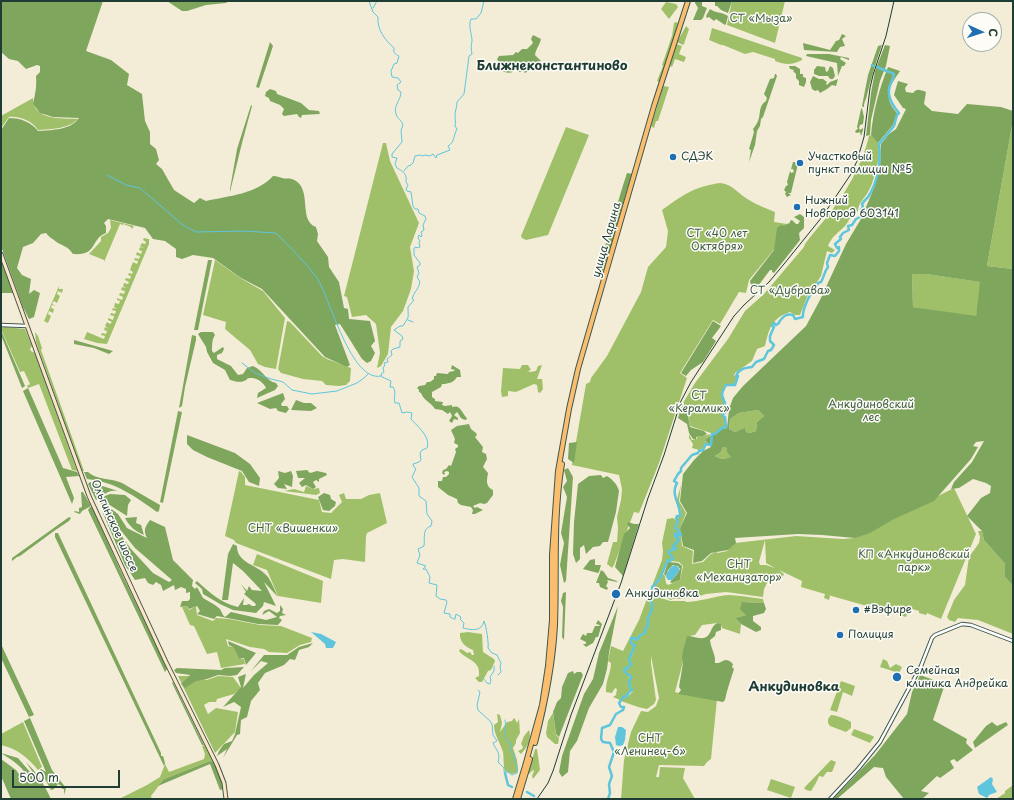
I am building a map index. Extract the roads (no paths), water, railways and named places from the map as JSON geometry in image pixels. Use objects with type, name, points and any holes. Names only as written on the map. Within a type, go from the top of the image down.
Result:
[{"type":"main road","name":"улица Ларина","points":[[516,799],[543,712],[552,660],[555,626],[559,488],[579,370],[664,78],[688,1]]},
{"type":"main road","name":"Ольгинское шоссе","points":[[1,254],[89,496],[222,777],[226,789],[226,799]]},
{"type":"main road","points":[[516,799],[540,711],[548,666],[552,620],[552,556],[558,471],[569,409],[579,370]]},
{"type":"street","points":[[1,325],[26,326]]},
{"type":"street","points":[[830,799],[858,769],[880,742],[921,666],[932,638],[935,635],[956,625],[962,624],[971,625],[1013,641]]},
{"type":"water","points":[[676,565],[679,568],[679,571],[672,580],[668,580],[666,577],[668,571]]},
{"type":"water","points":[[311,632],[321,634],[336,642],[333,648],[326,648],[325,644]]},
{"type":"water","points":[[618,727],[622,727],[626,730],[625,740],[623,745],[620,746],[616,745],[615,737]]},
{"type":"water","points":[[991,777],[993,779],[992,784],[997,792],[989,795],[987,798],[979,794],[977,787]]},
{"type":"waterway","points":[[369,1],[373,12],[378,17],[382,34],[394,48],[395,53],[399,56],[397,63],[394,64],[391,71],[392,77],[398,78],[401,82],[397,85],[398,90],[401,92],[395,111],[403,125],[401,130],[402,142],[392,154],[392,157],[397,158],[395,164],[397,168],[405,175],[408,185],[406,189],[407,191],[411,192],[413,206],[415,209],[418,209],[419,213],[425,216],[426,219],[423,225],[424,230],[421,232],[422,236],[421,237],[419,235],[418,238],[420,241],[420,247],[414,248],[414,255],[420,263],[417,267],[419,273],[417,277],[420,282],[412,299],[414,300],[408,307],[408,318],[403,326],[400,326],[394,330],[402,336],[403,339],[400,341],[400,347],[391,351],[392,355],[387,359],[388,362],[384,363],[384,372],[381,374],[382,377],[391,381],[390,387],[393,387],[394,389],[395,403],[399,403],[402,413],[412,413],[411,419],[423,432],[428,444],[427,448],[422,450],[420,453],[421,460],[413,464],[416,469],[412,477],[419,488],[419,496],[426,501],[427,514],[432,521],[431,526],[425,531],[424,546],[418,549],[420,555],[417,563],[426,566],[423,569],[426,569],[430,577],[429,583],[437,585],[436,596],[440,599],[446,600],[447,602],[444,613],[450,614],[450,617],[454,619],[456,614],[461,617],[460,619],[464,623],[463,628],[466,629],[479,629],[483,625],[484,621],[486,626],[488,648],[492,653],[497,655],[501,663],[501,672],[498,675]]},
{"type":"waterway","points":[[373,8],[377,1]]},
{"type":"waterway","points":[[404,171],[413,163],[415,156],[430,156],[433,154],[436,158],[437,155],[450,150],[448,146],[453,141],[457,129],[455,126],[457,102],[464,94],[469,56],[472,54],[470,22],[471,19],[476,19],[481,13],[484,1]]},
{"type":"waterway","points":[[608,799],[610,793],[609,784],[612,776],[609,767],[614,752],[610,743],[603,742],[601,739],[602,728],[610,725],[616,714],[623,710],[624,707],[621,707],[619,703],[624,696],[626,697],[632,690],[629,681],[631,676],[624,670],[631,664],[629,658],[635,645],[631,643],[631,638],[635,638],[636,640],[639,636],[645,633],[652,608],[649,594],[652,591],[652,587],[660,578],[668,560],[670,561],[673,558],[668,552],[673,549],[675,550],[676,548],[673,546],[679,540],[675,536],[675,533],[677,536],[681,535],[675,528],[678,522],[676,518],[677,516],[680,516],[680,512],[675,496],[675,487],[677,483],[674,481],[681,471],[681,468],[692,455],[703,450],[706,444],[711,445],[712,434],[715,434],[722,428],[726,427],[723,413],[727,410],[724,406],[725,403],[722,394],[726,385],[735,385],[738,376],[736,376],[739,371],[752,367],[756,362],[764,359],[768,351],[771,350],[774,345],[770,341],[770,336],[774,323],[776,325],[783,317],[787,315],[793,315],[795,319],[803,317],[808,299],[818,283],[821,282],[828,267],[827,263],[830,255],[835,256],[839,251],[839,247],[837,248],[835,244],[841,239],[840,237],[843,233],[849,230],[848,226],[852,225],[856,219],[860,217],[863,207],[862,204],[868,197],[876,178],[880,157],[879,144],[894,126],[899,113],[892,103],[889,95],[889,87],[894,74],[877,67]]},
{"type":"waterway","points":[[107,175],[126,185],[140,188],[183,225],[196,232],[243,231],[276,233],[317,278],[343,337],[360,366],[370,375],[381,376]]},
{"type":"waterway","points":[[408,320],[413,322]]},
{"type":"waterway","points":[[242,363],[255,373],[283,382],[292,390],[312,394],[337,391],[357,383],[368,374]]},
{"type":"waterway","points":[[483,678],[490,684],[490,677],[494,671],[494,666]]},
{"type":"waterway","points":[[478,690],[480,692],[477,705],[478,710],[492,724],[493,735],[497,741],[493,743],[499,754],[498,762],[504,768],[504,772],[508,772],[512,775],[517,773],[517,765],[514,760],[515,757],[510,750],[512,744],[505,737],[505,720]]},
{"type":"waterway","points":[[505,773],[508,785],[512,787]]},
{"type":"waterway","points":[[527,792],[534,796]]},
{"type":"railway","points":[[537,799],[548,783],[553,771],[571,715],[621,583],[681,401],[691,382],[734,316],[769,282],[822,217],[851,174],[857,161],[864,137],[873,75],[886,36],[894,1]]},
{"type":"place","name":"СДЭК","points":[[673,157]]},
{"type":"place","name":"Участковый пункт полиции №5","points":[[800,163]]},
{"type":"place","name":"Нижний Новгород 603141","points":[[797,207]]},
{"type":"place","name":"Анкудиновка","points":[[616,594]]},
{"type":"place","name":"#Вэфире","points":[[856,610]]},
{"type":"place","name":"Полиция","points":[[840,635]]},
{"type":"place","name":"Семейная клиника Андрейка","points":[[897,677]]},
{"type":"district","name":"Ближнеконстантиново","points":[[552,66]]},
{"type":"district","name":"Анкудиновка","points":[[794,687]]},
{"type":"park label","name":"СТ «Мыза»","points":[[761,19]]},
{"type":"park label","name":"СТ «40 лет Октября»","points":[[717,240]]},
{"type":"park label","name":"СТ «Дубрава»","points":[[790,291]]},
{"type":"park label","name":"СТ «Керамик»","points":[[699,402]]},
{"type":"park label","name":"Анкудиновский лес","points":[[871,411]]},
{"type":"park label","name":"СНТ «Вишенки»","points":[[293,529]]},
{"type":"park label","name":"КП «Анкудиновский парк»","points":[[914,561]]},
{"type":"park label","name":"СНТ «Механизатор»","points":[[739,571]]},
{"type":"park label","name":"СНТ «Ленинец-6»","points":[[650,745]]}]
